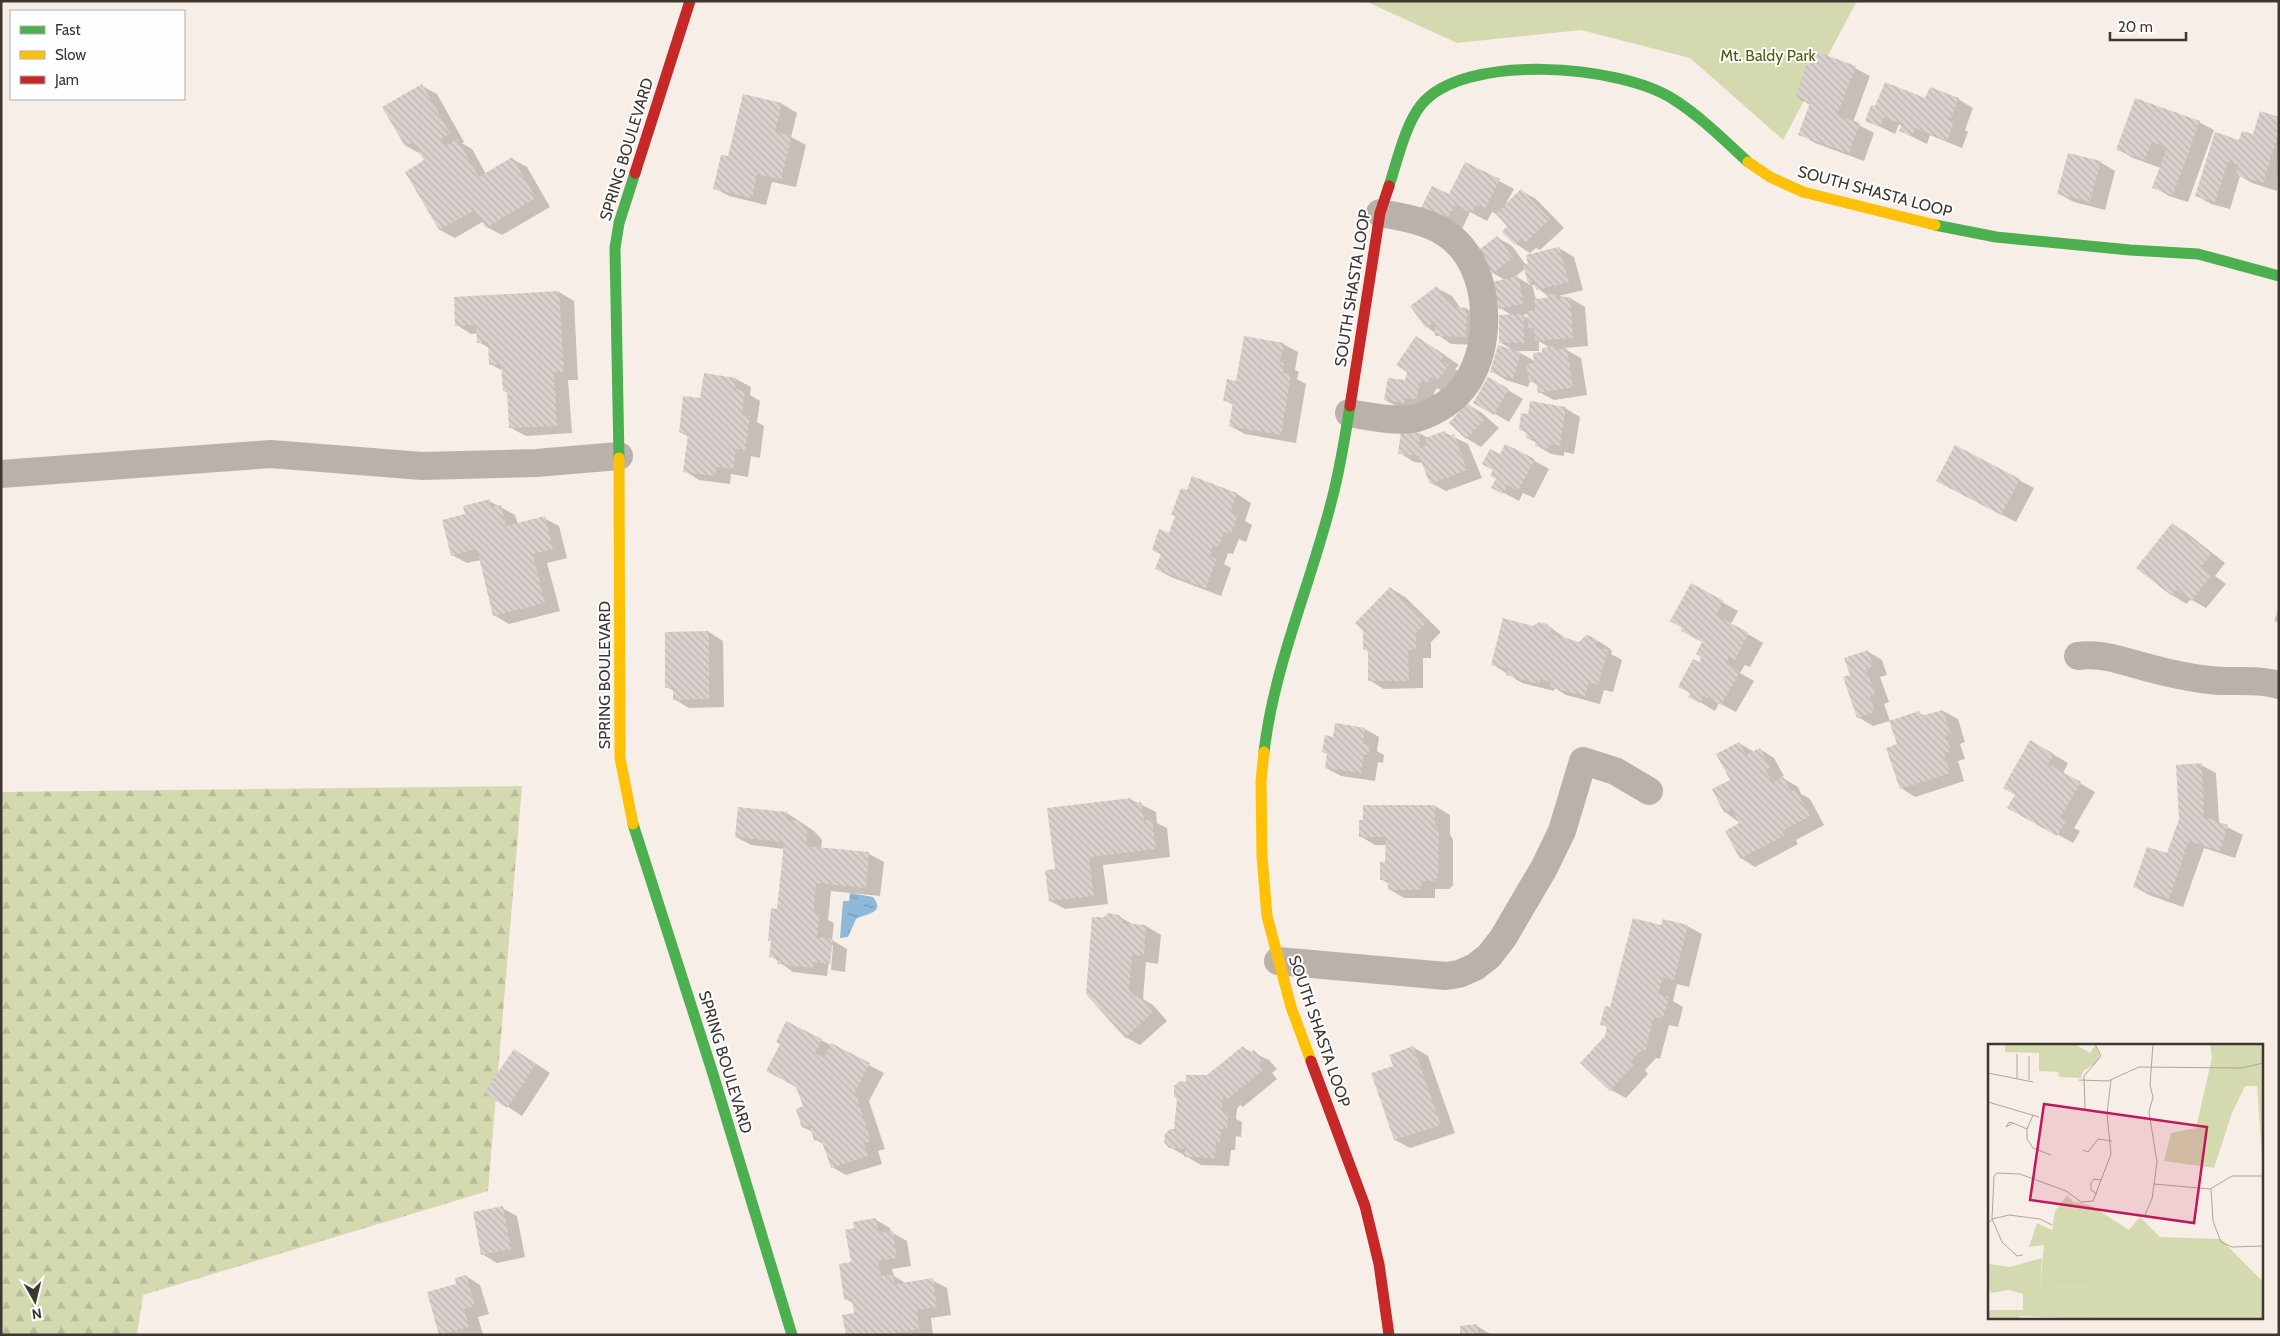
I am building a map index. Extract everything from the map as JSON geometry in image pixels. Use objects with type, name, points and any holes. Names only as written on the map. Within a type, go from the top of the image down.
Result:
[{"type":"street","name":"SPRING BOULEVARD","points":[[690,1],[619,223],[615,248],[619,456],[620,758],[630,816],[713,1074],[792,1335]]},
{"type":"street","name":"SOUTH SHASTA LOOP","points":[[1389,1335],[1379,1264],[1365,1206],[1291,1006],[1267,916],[1262,863],[1261,782],[1268,720],[1332,499],[1380,214],[1411,122],[1420,106],[1432,94],[1452,83],[1488,74],[1531,69],[1585,71],[1635,82],[1672,98],[1711,128],[1751,165],[1770,177],[1803,192],[1930,224],[1996,237],[2120,249],[2198,254],[2237,263],[2279,276]]},
{"type":"street","points":[[1348,413],[1387,418],[1415,418],[1447,405],[1468,382],[1482,348],[1484,310],[1477,274],[1462,247],[1436,228],[1412,219],[1380,214]]},
{"type":"street","points":[[1,474],[271,454],[422,466],[536,463],[619,456]]},
{"type":"street","points":[[2078,656],[2104,656],[2178,675],[2211,680],[2254,680],[2279,685]]},
{"type":"street","points":[[1278,961],[1446,976],[1459,974],[1474,968],[1489,956],[1503,938],[1544,868],[1562,830],[1583,761],[1615,771],[1649,791]]},
{"type":"green space","name":"Mt. Baldy Park","points":[[1365,1],[1857,1],[1783,140],[1690,58],[1581,30],[1457,43]]},
{"type":"green space","points":[[522,786],[488,1191],[143,1295],[137,1335],[1,1335],[1,792]]},
{"type":"water","points":[[850,893],[873,897],[877,907],[873,912],[856,919],[848,937],[840,938],[843,901],[849,901]]},
{"type":"building","points":[[1812,50],[1856,66],[1837,115],[1860,123],[1849,153],[1798,135],[1810,103],[1795,97]]},
{"type":"building","points":[[1885,82],[1925,98],[1930,87],[1959,98],[1950,120],[1954,122],[1947,141],[1915,128],[1912,136],[1899,131],[1902,124],[1884,117],[1880,127],[1865,121],[1871,105],[1875,106]]},
{"type":"building","points":[[422,84],[450,133],[441,139],[446,146],[457,139],[479,177],[512,157],[536,198],[486,228],[475,210],[439,230],[405,172],[424,160],[413,142],[405,146],[382,107]]},
{"type":"building","points":[[743,94],[782,103],[775,132],[792,136],[781,180],[757,174],[752,198],[713,189],[721,155],[728,156]]},
{"type":"building","points":[[2135,98],[2200,121],[2173,195],[2152,188],[2167,147],[2152,142],[2145,160],[2116,150]]},
{"type":"building","points":[[2260,111],[2279,117],[2279,132],[2263,183],[2235,175],[2239,165],[2228,162],[2215,202],[2195,196],[2215,132],[2239,140],[2242,131],[2253,134]]},
{"type":"building","points":[[2068,153],[2101,161],[2090,202],[2057,194]]},
{"type":"building","points":[[1465,162],[1500,179],[1485,209],[1476,205],[1472,213],[1455,205],[1446,221],[1421,208],[1432,186],[1449,194]]},
{"type":"building","points":[[1521,189],[1550,219],[1525,243],[1521,239],[1515,245],[1502,232],[1507,226],[1496,214]]},
{"type":"building","points":[[1497,236],[1513,258],[1492,274],[1476,252]]},
{"type":"building","points":[[1559,247],[1569,282],[1536,290],[1534,281],[1528,283],[1523,265],[1528,263],[1526,255]]},
{"type":"building","points":[[1518,276],[1524,303],[1499,309],[1492,282]]},
{"type":"building","points":[[1437,286],[1453,307],[1467,308],[1466,337],[1435,336],[1435,321],[1426,328],[1410,306]]},
{"type":"building","points":[[559,291],[564,372],[554,372],[557,426],[509,428],[507,391],[503,391],[501,364],[489,365],[488,342],[477,343],[476,325],[455,326],[454,297]]},
{"type":"building","points":[[1547,294],[1557,294],[1557,298],[1570,297],[1573,338],[1535,341],[1534,328],[1528,329],[1527,311],[1535,310],[1534,299],[1547,298]]},
{"type":"building","points":[[1524,314],[1524,343],[1499,343],[1499,315]]},
{"type":"building","points":[[1244,336],[1284,343],[1280,362],[1284,363],[1283,373],[1291,374],[1281,435],[1229,426],[1233,402],[1223,401],[1227,379],[1236,381]]},
{"type":"building","points":[[1416,336],[1445,355],[1441,360],[1449,365],[1437,381],[1431,377],[1426,384],[1422,380],[1419,385],[1417,399],[1406,398],[1404,403],[1384,400],[1388,378],[1405,380],[1407,372],[1396,365]]},
{"type":"building","points":[[1498,345],[1521,352],[1513,379],[1490,372]]},
{"type":"building","points":[[1555,346],[1556,350],[1567,348],[1573,387],[1538,393],[1536,381],[1529,382],[1526,364],[1534,363],[1533,353],[1542,352],[1542,348]]},
{"type":"building","points":[[704,373],[736,378],[735,389],[745,391],[742,415],[750,416],[745,450],[736,449],[733,469],[716,467],[715,476],[683,472],[688,434],[679,432],[683,396],[700,398]]},
{"type":"building","points":[[1488,377],[1509,389],[1494,415],[1473,403]]},
{"type":"building","points":[[1530,401],[1566,407],[1560,446],[1550,444],[1549,448],[1535,446],[1536,440],[1526,438],[1527,431],[1519,430],[1521,413],[1528,414]]},
{"type":"building","points":[[1467,403],[1485,419],[1466,439],[1449,423]]},
{"type":"building","points":[[1401,431],[1421,433],[1419,448],[1427,445],[1425,438],[1444,431],[1446,437],[1454,434],[1467,470],[1430,484],[1419,456],[1398,454]]},
{"type":"building","points":[[1505,444],[1535,459],[1518,491],[1508,485],[1503,494],[1491,488],[1496,479],[1490,476],[1493,470],[1482,464],[1490,449],[1500,454]]},
{"type":"building","points":[[1955,445],[2020,479],[2001,515],[1936,481]]},
{"type":"building","points":[[1192,476],[1237,493],[1230,512],[1238,515],[1231,534],[1224,532],[1218,547],[1213,545],[1210,556],[1217,559],[1206,588],[1155,569],[1161,554],[1152,550],[1159,529],[1169,533],[1175,516],[1171,515],[1181,488],[1187,490]]},
{"type":"building","points":[[490,499],[491,507],[501,505],[506,526],[545,516],[553,549],[533,554],[545,603],[493,616],[477,549],[451,556],[442,520],[465,514],[463,506]]},
{"type":"building","points":[[2172,523],[2211,554],[2201,567],[2212,575],[2191,601],[2176,590],[2172,596],[2136,568]]},
{"type":"building","points":[[1691,583],[1724,601],[1716,615],[1749,633],[1735,660],[1729,657],[1726,664],[1740,672],[1721,705],[1704,696],[1700,703],[1688,697],[1690,693],[1678,687],[1693,659],[1699,662],[1701,657],[1696,654],[1702,642],[1681,631],[1682,628],[1670,621]]},
{"type":"building","points":[[1390,587],[1427,622],[1416,633],[1416,650],[1408,650],[1409,681],[1368,681],[1368,650],[1363,650],[1363,631],[1355,623]]},
{"type":"building","points":[[2279,609],[2279,623],[2274,622]]},
{"type":"building","points":[[1503,618],[1533,626],[1539,622],[1547,624],[1551,629],[1550,633],[1579,642],[1586,635],[1593,637],[1598,641],[1596,647],[1608,650],[1598,685],[1589,682],[1585,696],[1549,687],[1551,682],[1540,679],[1539,684],[1506,675],[1508,669],[1491,665]]},
{"type":"building","points":[[709,631],[709,699],[673,700],[673,688],[665,688],[665,632]]},
{"type":"building","points":[[1868,650],[1873,666],[1866,669],[1875,694],[1870,696],[1875,712],[1857,718],[1843,677],[1850,675],[1844,658]]},
{"type":"building","points":[[1943,710],[1951,734],[1946,736],[1951,751],[1944,753],[1950,773],[1900,789],[1886,748],[1897,744],[1889,721],[1919,711],[1921,716]]},
{"type":"building","points":[[1335,723],[1365,728],[1363,744],[1370,745],[1368,755],[1364,754],[1361,773],[1325,768],[1327,753],[1322,752],[1325,735],[1333,737]]},
{"type":"building","points":[[2030,740],[2054,754],[2048,764],[2081,782],[2060,818],[2066,821],[2057,836],[2007,808],[2015,795],[2003,788]]},
{"type":"building","points":[[1739,742],[1746,755],[1760,748],[1770,767],[1766,770],[1772,783],[1783,777],[1791,792],[1795,789],[1810,816],[1782,831],[1784,836],[1740,859],[1725,831],[1739,823],[1732,809],[1724,813],[1712,789],[1730,780],[1716,754]]},
{"type":"building","points":[[2202,763],[2204,817],[2228,825],[2220,851],[2189,841],[2169,899],[2133,887],[2147,847],[2167,853],[2179,819],[2176,765]]},
{"type":"building","points":[[1131,798],[1131,804],[1141,802],[1144,820],[1152,819],[1156,849],[1089,857],[1094,896],[1049,901],[1045,870],[1055,869],[1047,808]]},
{"type":"building","points":[[1363,805],[1435,805],[1435,825],[1439,830],[1438,877],[1434,881],[1421,881],[1421,890],[1388,890],[1388,880],[1380,880],[1380,862],[1385,862],[1386,837],[1359,837],[1359,820],[1363,820]]},
{"type":"building","points":[[738,807],[787,812],[787,820],[799,821],[807,831],[806,846],[869,852],[866,888],[816,883],[814,913],[820,914],[817,937],[833,939],[830,964],[813,962],[813,968],[777,964],[778,958],[769,957],[771,941],[768,941],[771,908],[777,909],[784,842],[735,837]]},
{"type":"building","points":[[1108,913],[1119,915],[1123,920],[1122,923],[1146,925],[1144,956],[1132,955],[1129,990],[1136,997],[1138,995],[1153,1012],[1125,1038],[1086,994],[1092,917],[1104,917]]},
{"type":"building","points":[[1633,918],[1661,925],[1663,919],[1688,925],[1674,980],[1663,977],[1658,994],[1669,997],[1663,1019],[1654,1017],[1645,1052],[1641,1051],[1631,1061],[1634,1064],[1610,1091],[1580,1063],[1605,1036],[1607,1026],[1600,1025],[1605,1006],[1610,1007]]},
{"type":"building","points":[[786,1021],[822,1039],[815,1053],[824,1058],[831,1043],[870,1063],[855,1092],[871,1141],[864,1143],[868,1156],[831,1168],[821,1139],[814,1141],[810,1126],[802,1128],[796,1109],[803,1106],[796,1087],[766,1071],[780,1044],[776,1042]]},
{"type":"building","points":[[1243,1046],[1249,1053],[1254,1050],[1263,1060],[1258,1064],[1263,1070],[1228,1099],[1226,1097],[1222,1100],[1222,1112],[1228,1112],[1227,1129],[1221,1129],[1220,1143],[1216,1142],[1215,1158],[1184,1157],[1185,1149],[1169,1148],[1164,1142],[1165,1134],[1170,1129],[1174,1129],[1177,1099],[1174,1096],[1174,1086],[1180,1081],[1186,1082],[1186,1075],[1207,1075]]},
{"type":"building","points":[[1413,1046],[1441,1125],[1394,1140],[1371,1073],[1393,1066],[1389,1055]]},
{"type":"building","points":[[514,1049],[536,1064],[507,1108],[484,1093]]},
{"type":"building","points":[[503,1206],[511,1249],[481,1255],[473,1212]]},
{"type":"building","points":[[876,1218],[878,1233],[893,1231],[897,1258],[878,1261],[881,1276],[893,1274],[895,1284],[933,1278],[937,1307],[917,1310],[919,1329],[885,1335],[846,1335],[842,1315],[854,1313],[852,1298],[844,1300],[839,1264],[851,1262],[845,1230],[854,1228],[853,1222]]},
{"type":"building","points":[[466,1275],[475,1306],[464,1309],[469,1327],[439,1335],[427,1292],[456,1284],[455,1278]]},
{"type":"building","points":[[1477,1324],[1478,1335],[1460,1335],[1460,1326]]},
{"type":"traffic: fast","points":[[1389,186],[1406,133],[1415,113],[1421,105],[1442,88],[1471,77],[1506,71],[1543,69],[1581,72],[1617,78],[1649,87],[1673,99],[1693,113],[1748,162]]},
{"type":"traffic: fast","points":[[619,458],[615,248],[619,223],[635,173]]},
{"type":"traffic: fast","points":[[1935,225],[1996,237],[2130,250],[2198,254],[2279,276]]},
{"type":"traffic: fast","points":[[1264,752],[1269,720],[1284,656],[1335,488],[1350,406]]},
{"type":"traffic: fast","points":[[633,824],[713,1074],[792,1335]]},
{"type":"traffic: slow","points":[[1748,162],[1770,177],[1803,192],[1935,225]]},
{"type":"traffic: slow","points":[[619,458],[620,758],[633,824]]},
{"type":"traffic: slow","points":[[1264,752],[1261,781],[1262,856],[1267,916],[1291,1007],[1311,1061]]},
{"type":"traffic: jam","points":[[635,173],[690,1]]},
{"type":"traffic: jam","points":[[1350,406],[1380,213],[1389,186]]},
{"type":"traffic: jam","points":[[1311,1061],[1365,1206],[1379,1264],[1389,1335]]}]
